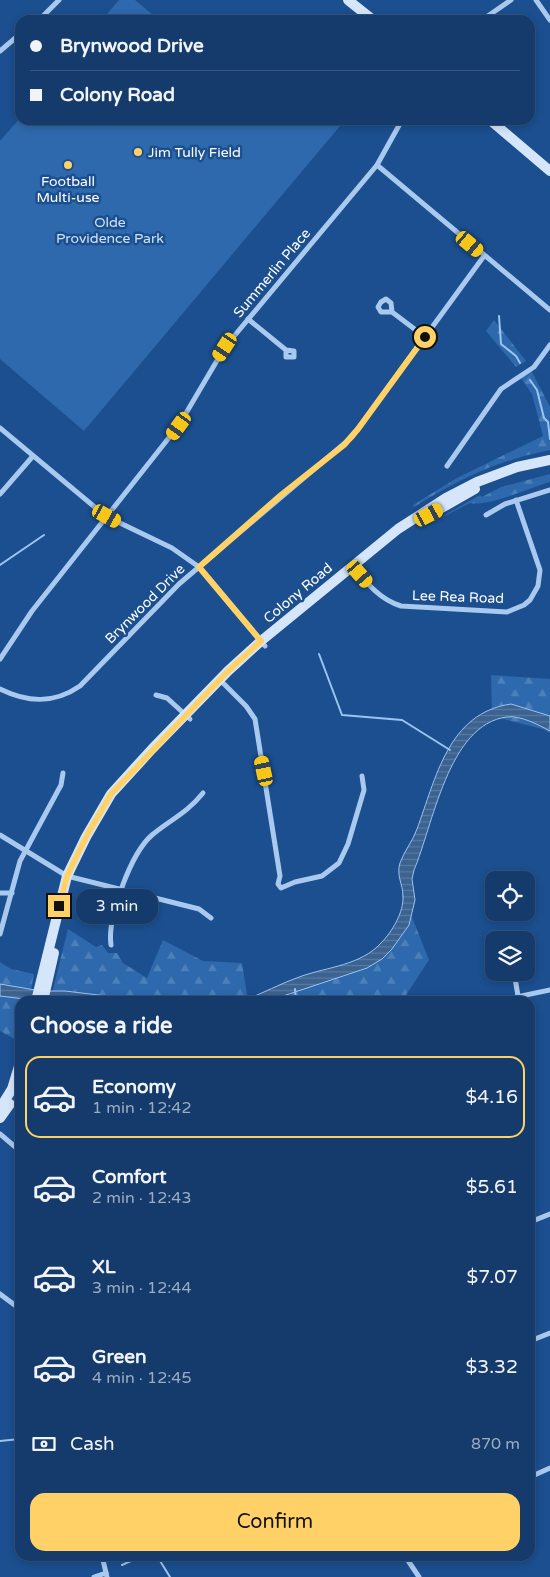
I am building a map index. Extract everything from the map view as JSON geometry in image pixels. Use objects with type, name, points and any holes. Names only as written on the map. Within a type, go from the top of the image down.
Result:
[{"type":"main road","points":[[348,0],[367,15]]},
{"type":"main road","points":[[496,125],[550,171]]},
{"type":"main road","name":"Colony Road","points":[[38,996],[48,964],[70,877],[86,837],[111,794],[222,682],[263,644],[398,529],[492,475],[550,460]]},
{"type":"main road","name":"Colony Road","points":[[448,501],[494,481],[550,466]]},
{"type":"main road","name":"Colony Road","points":[[44,996],[48,964]]},
{"type":"main road","points":[[0,1108],[15,1090]]},
{"type":"main road","points":[[0,1118],[15,1091]]},
{"type":"street","points":[[44,15],[59,0]]},
{"type":"street","points":[[489,15],[510,0]]},
{"type":"street","points":[[536,0],[550,20]]},
{"type":"street","points":[[0,51],[15,38]]},
{"type":"street","name":"Summerlin Place","points":[[0,659],[32,610],[179,426],[216,362],[248,319],[377,165],[399,125]]},
{"type":"street","points":[[377,165],[550,310]]},
{"type":"street","name":"Brynwood Drive","points":[[0,689],[16,696],[33,700],[53,699],[72,692],[84,682],[161,600],[281,495],[344,445],[358,429],[484,256]]},
{"type":"street","points":[[392,312],[425,337]]},
{"type":"street","points":[[248,319],[286,350]]},
{"type":"street","points":[[447,466],[501,389],[534,367],[550,345]]},
{"type":"street","points":[[0,428],[107,516],[172,548],[199,567],[263,644]]},
{"type":"street","points":[[0,494],[33,456]]},
{"type":"street","points":[[486,514],[516,500],[550,490]]},
{"type":"street","name":"Lee Rea Road","points":[[354,568],[387,602],[401,606],[498,612],[524,605],[535,592],[540,570],[516,500]]},
{"type":"street","points":[[222,682],[255,719],[280,876],[278,884],[281,888],[285,888],[295,882],[322,876],[339,863],[348,844],[364,790],[362,776]]},
{"type":"street","points":[[156,695],[167,698],[188,717]]},
{"type":"street","points":[[0,934],[20,861],[60,785],[63,773]]},
{"type":"street","points":[[111,945],[109,933],[121,888],[136,859],[151,836],[175,821],[203,793]]},
{"type":"street","points":[[0,835],[70,877],[199,908],[211,918]]},
{"type":"street","points":[[0,892],[12,893]]},
{"type":"street","points":[[516,981],[518,996],[550,990]]},
{"type":"street","points":[[0,1134],[15,1147]]},
{"type":"street","points":[[535,1220],[550,1214]]},
{"type":"street","points":[[0,1294],[15,1305]]},
{"type":"street","points":[[535,1339],[550,1333]]},
{"type":"street","points":[[535,1475],[550,1468]]},
{"type":"street","points":[[94,1577],[107,1575],[103,1561]]},
{"type":"street","points":[[408,1561],[419,1577]]},
{"type":"green space","points":[[119,0],[135,0],[153,15],[106,15]]},
{"type":"green space","name":"Olde Providence Park","points":[[15,124],[341,125],[84,431],[0,359],[0,141]]},
{"type":"green space","points":[[494,320],[526,361],[516,367],[486,331]]},
{"type":"green space","points":[[531,370],[550,407],[550,450],[513,459],[479,472],[447,487],[414,507],[413,505],[457,478],[543,436],[532,394],[520,377]]},
{"type":"green space","points":[[550,474],[550,482],[498,500],[470,503],[429,524],[480,495],[482,497],[501,487]]},
{"type":"green space","points":[[491,675],[550,679],[550,733],[542,729],[492,716]]},
{"type":"green space","points":[[402,892],[429,960],[405,996],[266,996],[376,959],[404,919]]},
{"type":"green space","points":[[68,929],[96,947],[102,945],[108,953],[117,953],[123,963],[147,978],[163,940],[203,961],[242,963],[247,996],[51,996]]},
{"type":"green space","points":[[0,962],[11,969],[34,974],[30,996],[15,996],[15,1039],[0,1031]]},
{"type":"shaded area","points":[[511,704],[550,716],[550,731],[523,719],[507,717],[487,724],[470,738],[445,780],[436,804],[414,870],[412,879],[415,900],[409,925],[392,949],[382,959],[367,968],[283,996],[254,996],[294,979],[354,961],[373,950],[385,938],[393,928],[402,909],[403,892],[399,876],[400,863],[415,833],[438,769],[459,734],[472,720],[490,710]]},
{"type":"shaded area","points":[[0,984],[41,991],[65,991],[107,996],[15,996],[15,998],[0,996]]},
{"type":"waterway","points":[[499,316],[501,344],[516,356],[520,363]]},
{"type":"waterway","points":[[530,380],[537,390],[544,418],[548,422],[550,439]]},
{"type":"waterway","points":[[0,565],[44,535]]},
{"type":"waterway","points":[[319,654],[342,715],[402,720],[450,750]]},
{"type":"waterway","points":[[295,989],[296,996]]},
{"type":"waterway","points":[[0,1441],[15,1440]]},
{"type":"waterway","points":[[122,1565],[131,1561]]},
{"type":"waterway","points":[[160,1561],[170,1577]]},
{"type":"place","name":"Jim Tully Field","points":[[138,152]]},
{"type":"place","name":"Football Multi-use","points":[[68,165]]},
{"type":"route","points":[[59,906],[67,876],[86,837],[111,794],[228,671],[261,641],[199,567],[281,495],[335,453],[352,437],[425,337]]}]
